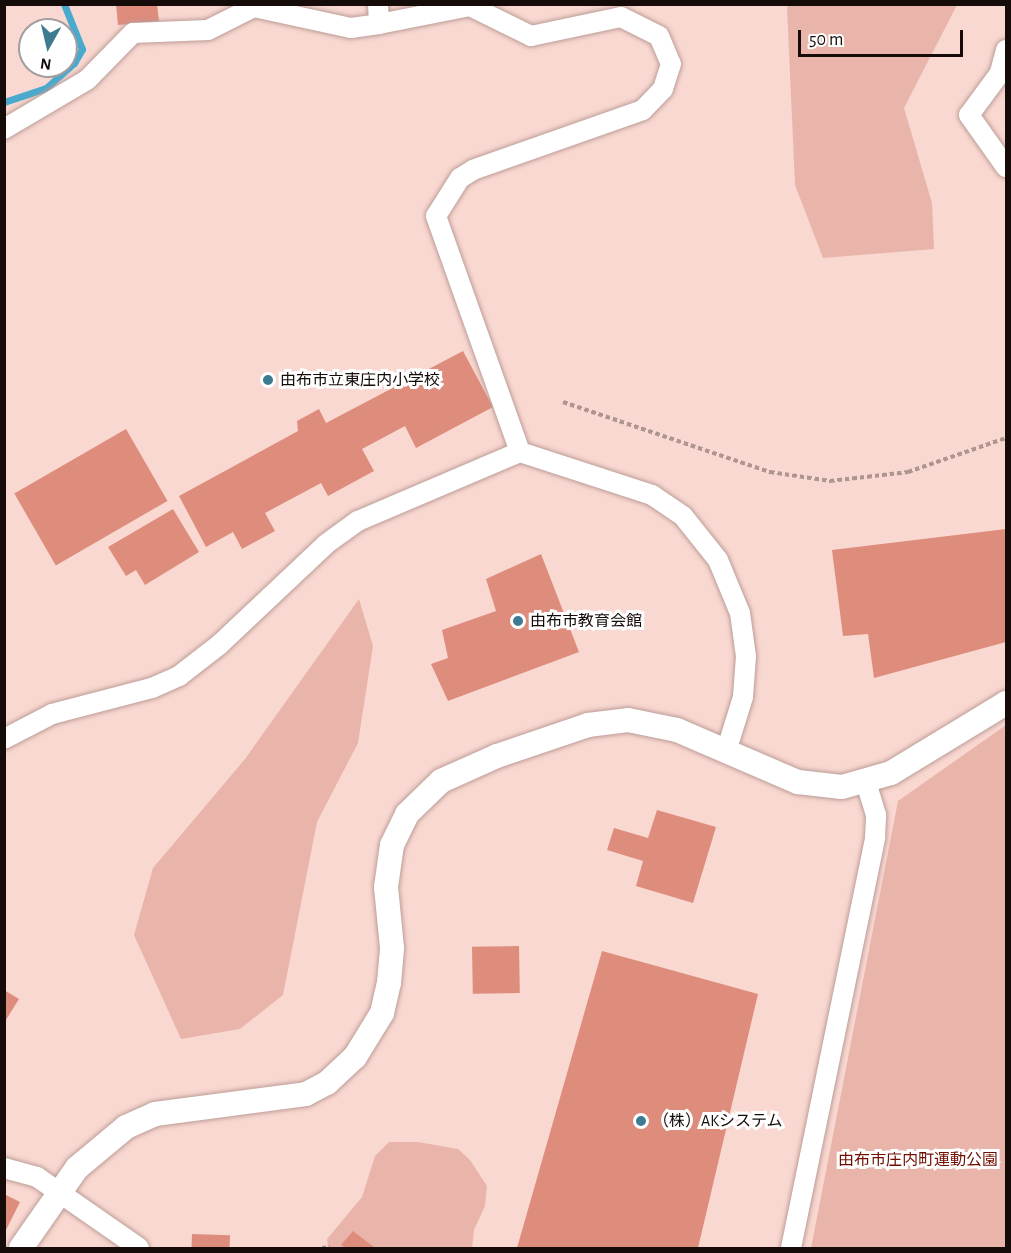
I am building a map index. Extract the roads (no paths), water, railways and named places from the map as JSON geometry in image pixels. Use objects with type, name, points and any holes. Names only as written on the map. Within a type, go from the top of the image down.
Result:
[{"type":"street","points":[[4,129],[87,80],[133,33],[208,30],[254,7],[351,28],[379,14],[470,6],[531,36],[621,17],[659,36],[671,64],[663,89],[644,110],[473,170],[460,178],[436,216],[520,452]]},
{"type":"street","points":[[1006,50],[1000,73],[969,115],[1006,167]]},
{"type":"street","points":[[4,739],[52,714],[152,688],[179,676],[219,645],[326,544],[358,521],[377,510],[520,452],[652,495],[683,516],[708,545],[727,578],[744,632],[746,675],[730,738]]},
{"type":"street","points":[[21,1248],[77,1168],[102,1144],[136,1123],[155,1114],[295,1097],[327,1083],[350,1062],[376,1025],[389,983],[392,948],[386,887],[392,845],[407,814],[441,781],[580,727],[628,720],[677,730],[812,786],[842,787],[866,782],[933,750],[1006,703]]},
{"type":"street","points":[[790,1243],[875,837],[876,815],[866,782]]},
{"type":"street","points":[[4,1168],[30,1174],[139,1248]]},
{"type":"waterway","points":[[4,102],[46,88],[74,63],[82,49],[64,4]]},
{"type":"place","name":"由布市立東庄内小学校","points":[[268,380]]},
{"type":"place","name":"由布市教育会館","points":[[518,621]]},
{"type":"place","name":"（株）AKシステム","points":[[641,1121]]},
{"type":"park label","name":"由布市庄内町運動公園","points":[[918,1160]]}]
